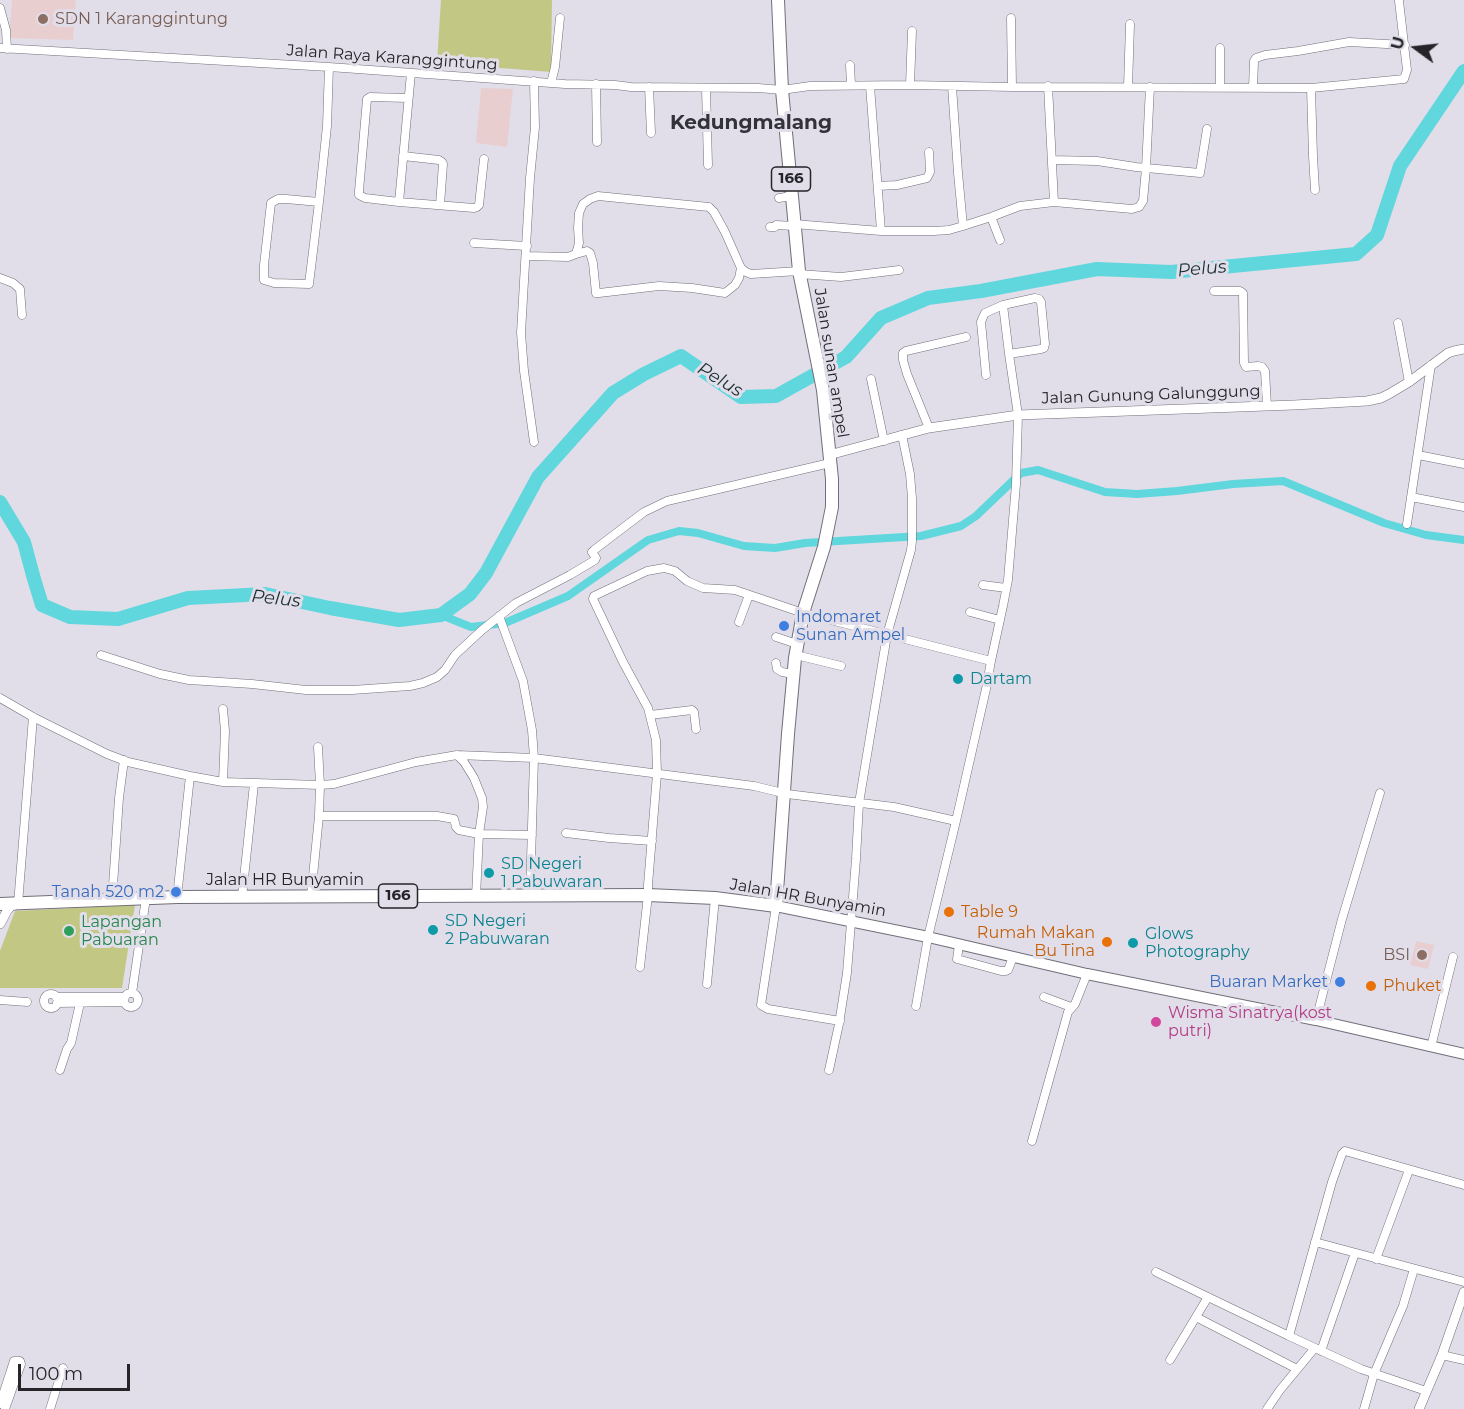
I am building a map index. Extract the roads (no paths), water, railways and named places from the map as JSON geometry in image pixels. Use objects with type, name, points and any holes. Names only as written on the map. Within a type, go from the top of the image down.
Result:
[{"type":"main road","name":"Jalan sunan ampel","points":[[776,906],[796,649],[803,613],[828,532],[832,507],[823,390],[799,273],[794,225],[786,197],[778,0]]},
{"type":"main road","name":"Jalan HR Bunyamin","points":[[18,904],[177,897],[648,895],[715,898],[776,906],[928,937],[1088,974],[1316,1020],[1464,1054]]},
{"type":"main road","name":"166","points":[[0,904],[18,904]]},
{"type":"street","points":[[1253,88],[1254,61],[1265,55],[1349,42],[1405,45],[1399,2]]},
{"type":"street","points":[[0,8],[6,30],[4,48]]},
{"type":"street","points":[[551,83],[560,18]]},
{"type":"street","points":[[1011,18],[1012,87]]},
{"type":"street","points":[[1128,87],[1130,24]]},
{"type":"street","points":[[910,85],[912,31]]},
{"type":"street","name":"Jalan Raya Karanggintung","points":[[4,48],[551,83],[782,90],[810,86],[851,85],[1311,88],[1404,79],[1407,70],[1405,45]]},
{"type":"street","points":[[1220,48],[1220,87]]},
{"type":"street","points":[[850,65],[851,85]]},
{"type":"street","points":[[320,202],[278,199],[271,203],[264,280],[274,283],[309,284],[320,202],[327,126],[329,67]]},
{"type":"street","points":[[399,202],[411,73]]},
{"type":"street","points":[[534,81],[535,127],[530,178],[521,351],[534,442]]},
{"type":"street","points":[[596,84],[597,142]]},
{"type":"street","points":[[870,86],[881,231]]},
{"type":"street","points":[[952,86],[963,226]]},
{"type":"street","points":[[1048,86],[1053,202]]},
{"type":"street","points":[[649,87],[651,133]]},
{"type":"street","points":[[770,227],[794,225],[881,231],[934,231],[963,226],[1020,206],[1053,202],[1132,209],[1139,207],[1143,201],[1150,87]]},
{"type":"street","points":[[706,88],[708,165]]},
{"type":"street","points":[[1311,88],[1315,190]]},
{"type":"street","points":[[408,98],[370,97],[368,99],[359,195],[364,198],[399,202],[474,208],[479,205],[483,159]]},
{"type":"street","points":[[1052,160],[1097,161],[1200,172],[1206,129]]},
{"type":"street","points":[[878,186],[897,185],[927,178],[930,172],[929,152]]},
{"type":"street","points":[[404,156],[442,162],[440,206]]},
{"type":"street","points":[[576,254],[579,243],[579,213],[583,204],[598,196],[709,207],[725,232],[741,268],[751,274],[799,273],[841,277],[899,270]]},
{"type":"street","points":[[992,217],[1000,240]]},
{"type":"street","points":[[474,243],[527,246]]},
{"type":"street","points":[[526,256],[568,257],[587,251],[593,263],[596,292],[599,293],[659,286],[725,293],[735,285],[741,268]]},
{"type":"street","points":[[0,278],[13,283],[20,289],[22,315]]},
{"type":"street","points":[[1214,291],[1243,293],[1244,363],[1246,367],[1258,366],[1265,371],[1267,406]]},
{"type":"street","points":[[986,375],[982,317],[985,313],[1003,305],[1039,299],[1044,348],[1009,354]]},
{"type":"street","points":[[916,1006],[928,937],[986,689],[1006,588],[1016,484],[1018,415],[1003,305]]},
{"type":"street","points":[[1398,323],[1409,382]]},
{"type":"street","points":[[928,428],[907,374],[903,353],[966,337]]},
{"type":"street","name":"Jalan Gunung Galunggung","points":[[830,459],[928,428],[1018,415],[1367,402],[1381,398],[1409,382],[1448,353],[1464,349]]},
{"type":"street","points":[[1407,524],[1431,365]]},
{"type":"street","points":[[871,379],[884,441]]},
{"type":"street","points":[[829,1070],[840,1021],[847,973],[859,803],[887,635],[912,541],[910,474],[902,435]]},
{"type":"street","points":[[1418,454],[1464,464]]},
{"type":"street","points":[[101,656],[160,674],[189,680],[306,690],[352,690],[423,683],[437,677],[455,655],[516,603],[595,560],[592,552],[594,550],[644,512],[663,502],[830,459]]},
{"type":"street","points":[[1412,497],[1464,507]]},
{"type":"street","points":[[640,967],[657,774],[656,740],[648,708],[623,662],[593,599],[594,596],[647,571],[664,568],[675,571],[687,581],[704,588],[735,590],[803,613],[991,661]]},
{"type":"street","points":[[983,585],[1006,588]]},
{"type":"street","points":[[739,622],[749,595]]},
{"type":"street","points":[[970,612],[1000,620]]},
{"type":"street","points":[[499,616],[523,681],[532,729],[534,758],[530,895]]},
{"type":"street","points":[[776,637],[796,649],[841,666]]},
{"type":"street","points":[[776,663],[777,669],[793,674]]},
{"type":"street","points":[[0,698],[107,754],[190,776],[223,782],[334,784],[416,762],[457,755],[534,758],[754,786],[785,794],[894,807],[956,821]]},
{"type":"street","points":[[223,709],[225,731],[223,782]]},
{"type":"street","points":[[650,715],[692,710],[696,729]]},
{"type":"street","points":[[0,924],[11,906],[18,904],[33,717]]},
{"type":"street","points":[[310,896],[319,816],[318,747]]},
{"type":"street","points":[[457,755],[474,778],[482,798],[476,896]]},
{"type":"street","points":[[112,900],[124,760]]},
{"type":"street","points":[[177,897],[190,776]]},
{"type":"street","points":[[242,897],[254,784]]},
{"type":"street","points":[[1316,1020],[1342,919],[1380,793]]},
{"type":"street","points":[[319,816],[437,816],[454,819],[459,830],[479,834],[532,835]]},
{"type":"street","points":[[566,833],[652,841]]},
{"type":"street","points":[[127,997],[146,898]]},
{"type":"street","points":[[706,984],[715,898]]},
{"type":"street","points":[[776,906],[761,1005],[768,1009],[840,1021]]},
{"type":"street","points":[[959,945],[957,959],[996,970],[1008,970],[1012,957]]},
{"type":"street","points":[[1431,1047],[1453,957]]},
{"type":"street","points":[[1032,1141],[1068,1012],[1076,1004],[1088,974]]},
{"type":"street","points":[[127,997],[80,1003],[56,1000],[127,997]]},
{"type":"street","points":[[1044,997],[1071,1007]]},
{"type":"street","points":[[0,1000],[27,1002]]},
{"type":"street","points":[[60,1070],[71,1043],[80,1003]]},
{"type":"street","points":[[1289,1336],[1332,1182],[1345,1151],[1464,1185]]},
{"type":"street","points":[[1376,1259],[1409,1170]]},
{"type":"street","points":[[1315,1242],[1464,1282]]},
{"type":"street","points":[[1267,1409],[1297,1370],[1317,1350],[1355,1253]]},
{"type":"street","points":[[1364,1409],[1374,1374],[1403,1306],[1414,1269]]},
{"type":"street","points":[[1156,1272],[1317,1350],[1374,1374],[1425,1391]]},
{"type":"street","points":[[1419,1409],[1442,1355],[1464,1292]]},
{"type":"street","points":[[1170,1360],[1208,1297]]},
{"type":"street","points":[[1196,1317],[1297,1370]]},
{"type":"street","points":[[1442,1355],[1464,1360]]},
{"type":"street","points":[[0,1404],[14,1361],[20,1360],[21,1364],[5,1409]]},
{"type":"street","points":[[50,1409],[63,1368]]},
{"type":"waterway","name":"Pelus","points":[[0,502],[24,542],[42,605],[70,617],[118,619],[188,598],[265,594],[399,620],[441,615],[470,594],[486,573],[538,477],[613,393],[644,374],[681,356],[741,397],[776,396],[846,357],[881,318],[928,298],[981,291],[1097,269],[1171,272],[1356,254],[1377,235],[1400,166],[1464,71]]},
{"type":"waterway","points":[[441,615],[471,627],[505,623],[568,596],[648,540],[679,531],[698,533],[744,546],[775,548],[805,543],[921,536],[961,526],[976,516],[1021,473],[1038,470],[1105,492],[1137,494],[1283,481],[1384,523],[1426,535],[1464,540]]},
{"type":"place","name":"SDN 1 Karanggintung","points":[[43,19]]},
{"type":"place","name":"Indomaret Sunan Ampel","points":[[784,626]]},
{"type":"place","name":"Dartam","points":[[958,679]]},
{"type":"place","name":"SD Negeri 1 Pabuwaran","points":[[489,873]]},
{"type":"place","name":"Tanah 520 m2","points":[[176,892]]},
{"type":"place","name":"Table 9","points":[[949,912]]},
{"type":"place","name":"SD Negeri 2 Pabuwaran","points":[[433,930]]},
{"type":"place","name":"Lapangan Pabuaran","points":[[69,931]]},
{"type":"place","name":"Rumah Makan Bu Tina","points":[[1107,942]]},
{"type":"place","name":"Glows Photography","points":[[1133,943]]},
{"type":"place","name":"BSI","points":[[1422,955]]},
{"type":"place","name":"Buaran Market","points":[[1340,982]]},
{"type":"place","name":"Phuket","points":[[1371,986]]},
{"type":"place","name":"Wisma Sinatrya(kost putri)","points":[[1156,1022]]},
{"type":"district","name":"Kedungmalang","points":[[751,123]]}]
